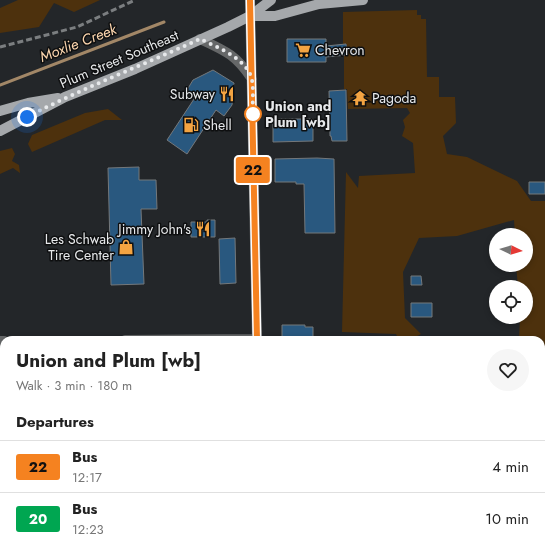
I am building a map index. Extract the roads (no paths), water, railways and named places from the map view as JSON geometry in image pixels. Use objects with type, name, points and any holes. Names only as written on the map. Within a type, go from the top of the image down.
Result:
[{"type":"main road","name":"Plum Street Southeast","points":[[0,131],[65,97],[135,69],[250,16],[271,0]]},
{"type":"main road","name":"Plum Street Southeast","points":[[250,16],[276,16],[319,4],[363,0]]},
{"type":"main road","points":[[0,111],[28,103],[65,97]]},
{"type":"street","points":[[250,0],[257,336]]},
{"type":"street","points":[[200,39],[233,55],[240,61],[252,79]]},
{"type":"waterway","name":"Moxlie Creek","points":[[0,85],[164,22]]},
{"type":"railway","points":[[0,47],[77,27],[135,0]]},
{"type":"place","name":"Chevron","points":[[303,50]]},
{"type":"place","name":"Subway","points":[[227,94]]},
{"type":"place","name":"Pagoda","points":[[360,98]]},
{"type":"place","name":"Union and Plum [wb]","points":[[253,114]]},
{"type":"place","name":"Shell","points":[[191,125]]},
{"type":"place","name":"Jimmy John's","points":[[203,229]]},
{"type":"place","name":"Les Schwab Tire Center","points":[[126,247]]}]
